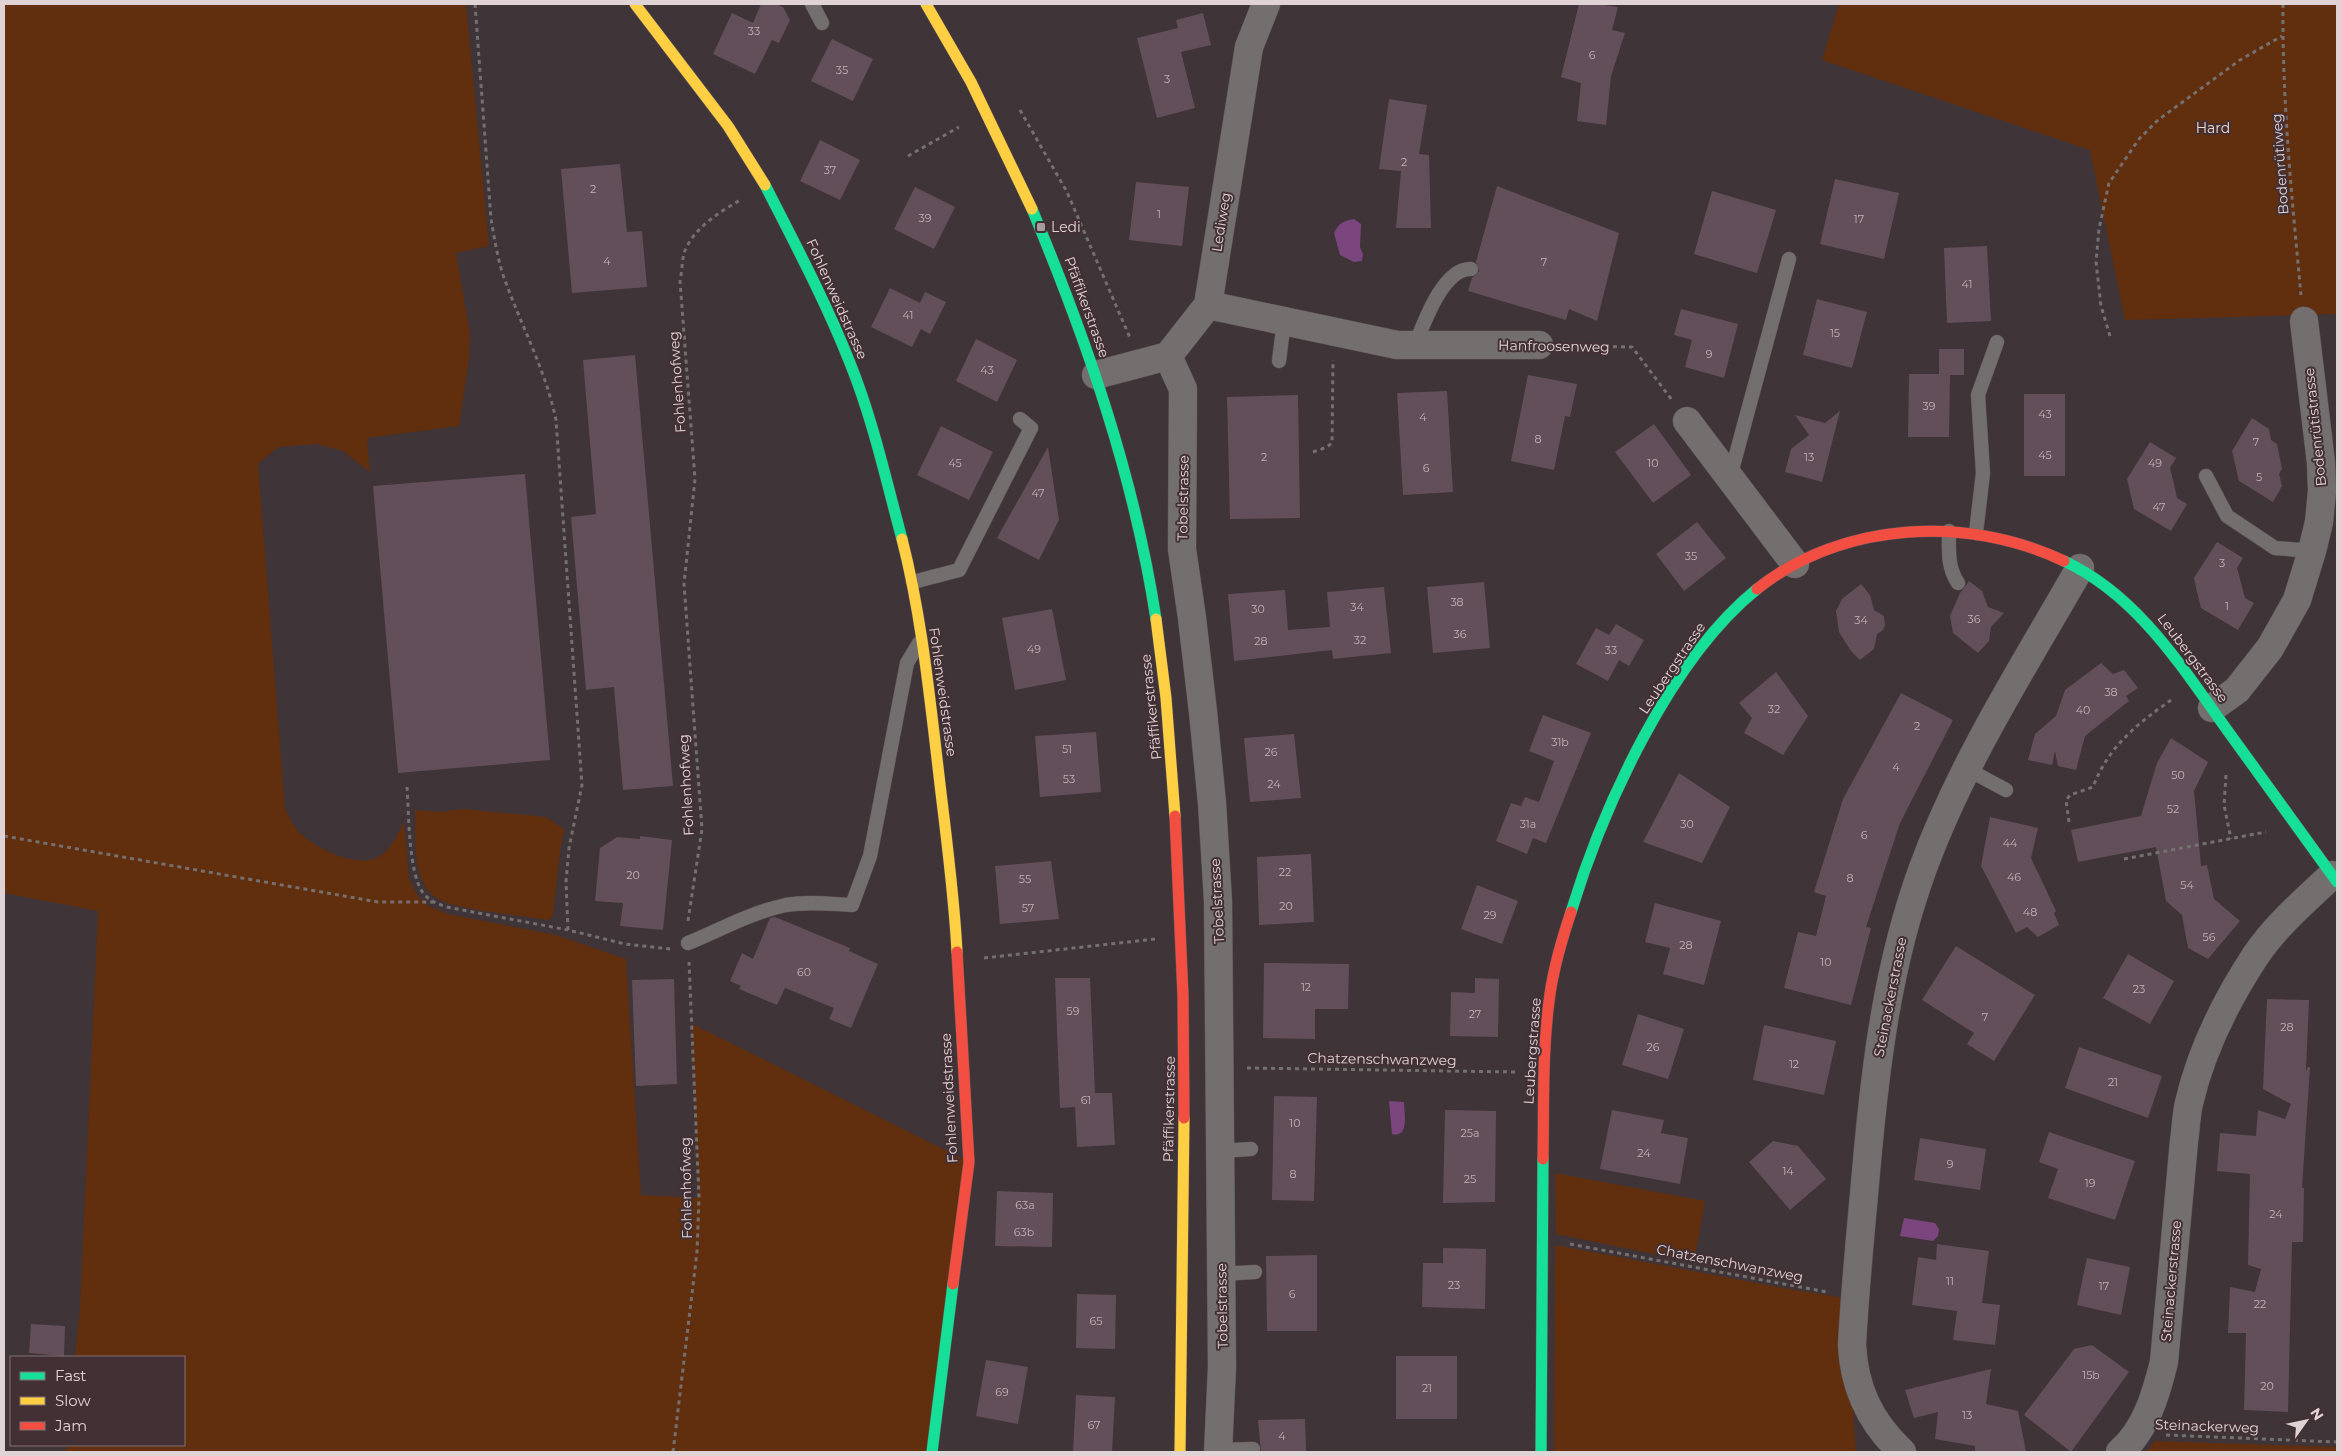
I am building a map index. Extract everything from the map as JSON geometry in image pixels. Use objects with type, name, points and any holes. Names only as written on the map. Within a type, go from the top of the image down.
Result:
[{"type":"street","name":"Fohlenweidstrasse","points":[[637,4],[728,126],[765,184],[825,303],[851,365],[874,432],[913,582],[932,707],[955,916],[969,1162],[932,1452]]},
{"type":"street","name":"Pfäffikerstrasse","points":[[926,4],[967,72],[1041,227],[1096,375],[1121,452],[1144,551],[1170,728],[1182,937],[1185,1064],[1180,1452]]},
{"type":"street","name":"Lediweg","points":[[1168,356],[1208,305],[1249,47],[1266,4]]},
{"type":"street","name":"Hanfroosenweg","points":[[1208,305],[1397,345],[1539,345]]},
{"type":"street","name":"Bodenrütistrasse","points":[[2212,708],[2237,690],[2274,641],[2297,600],[2319,522],[2322,491],[2321,464],[2304,322]]},
{"type":"street","points":[[1096,375],[1168,356]]},
{"type":"street","name":"Tobelstrasse","points":[[1168,356],[1183,389],[1182,549],[1192,618],[1212,803],[1220,937],[1219,1068],[1222,1367],[1218,1451]]},
{"type":"street","points":[[1687,421],[1795,564]]},
{"type":"street","name":"Leubergstrasse","points":[[1541,1452],[1544,1073],[1548,1012],[1555,970],[1570,917],[1601,828],[1630,762],[1672,691],[1715,630],[1739,603],[1795,564],[1822,551],[1884,534],[1914,530],[1976,533],[2010,540],[2042,550],[2080,568],[2111,589],[2140,614],[2164,641],[2334,878]]},
{"type":"street","name":"Steinackerstrasse","points":[[1902,1452],[1892,1443],[1874,1419],[1859,1391],[1853,1367],[1852,1345],[1854,1298],[1874,1080],[1891,979],[1923,868],[1967,769],[2080,568]]},
{"type":"street","name":"Steinackerstrasse","points":[[2128,1443],[2157,1392],[2164,1362],[2188,1105],[2199,1070],[2215,1029],[2256,954],[2285,920],[2334,878]]},
{"type":"lane","points":[[812,4],[822,23]]},
{"type":"lane","points":[[1730,478],[1789,259]]},
{"type":"lane","points":[[1415,345],[1433,304],[1448,281],[1458,272],[1471,269]]},
{"type":"lane","points":[[1279,361],[1284,321]]},
{"type":"lane","points":[[1976,533],[1982,473],[1978,395],[1997,342]]},
{"type":"lane","points":[[913,582],[959,570],[1031,428],[1020,420]]},
{"type":"lane","points":[[2206,476],[2227,516],[2275,548],[2312,551]]},
{"type":"lane","points":[[1949,531],[1949,563],[1952,575],[1958,583]]},
{"type":"lane","points":[[688,947],[762,912],[786,905],[811,903],[852,905],[870,856],[907,663],[922,638]]},
{"type":"lane","points":[[1967,769],[2006,790]]},
{"type":"lane","points":[[1220,1151],[1251,1149]]},
{"type":"lane","points":[[1221,1274],[1255,1272]]},
{"type":"lane","points":[[1218,1451],[1253,1448]]},
{"type":"path","points":[[475,4],[492,219],[497,251],[505,282],[549,388],[556,420],[582,785],[569,848],[566,882],[568,930]]},
{"type":"path","name":"Bodenrütiweg","points":[[2283,4],[2282,36],[2304,322]]},
{"type":"path","points":[[2110,336],[2101,306],[2096,262],[2099,229],[2109,183],[2139,139],[2158,120],[2240,60],[2282,36]]},
{"type":"path","points":[[1020,109],[1067,192],[1131,340]]},
{"type":"path","points":[[908,156],[960,127]]},
{"type":"path","name":"Fohlenhofweg","points":[[673,1452],[697,1252],[699,1198],[688,916],[702,829],[684,584],[695,479],[680,281],[685,252],[697,233],[719,213],[765,184]]},
{"type":"path","points":[[1313,452],[1326,448],[1332,443],[1333,331]]},
{"type":"path","name":"Hanfroosenweg","points":[[1539,345],[1632,346],[1687,421]]},
{"type":"path","points":[[2069,822],[2066,800],[2070,795],[2093,787],[2100,770],[2115,746],[2134,726],[2194,684]]},
{"type":"path","points":[[2231,839],[2224,805],[2225,782],[2228,770],[2246,755]]},
{"type":"path","points":[[407,786],[413,867],[420,888],[433,902]]},
{"type":"path","points":[[2124,859],[2282,830],[2294,822]]},
{"type":"path","points":[[4,836],[378,902],[433,902],[447,907],[568,930],[625,944],[688,947]]},
{"type":"path","points":[[983,958],[1149,940]]},
{"type":"path","name":"Chatzenschwanzweg","points":[[1219,1068],[1544,1073]]},
{"type":"path","name":"Chatzenschwanzweg","points":[[1543,1238],[1854,1298]]},
{"type":"path","name":"Steinackerweg","points":[[2128,1443],[2337,1442]]},
{"type":"green space","points":[[4,4],[466,4],[489,246],[456,253],[470,334],[469,359],[459,426],[367,438],[370,472],[343,451],[317,444],[278,447],[258,464],[285,809],[299,832],[316,845],[339,856],[363,861],[374,859],[383,854],[398,834],[404,822],[409,879],[418,896],[429,906],[448,914],[556,935],[626,959],[641,1195],[699,1198],[692,1024],[969,1162],[932,1452],[66,1452],[67,1446],[185,1446],[185,1356],[75,1356],[80,1308],[98,911],[4,893]]},
{"type":"green space","name":"Hard","points":[[1839,4],[2337,4],[2337,314],[2125,320],[2090,150],[1822,60]]},
{"type":"green space","points":[[463,809],[546,817],[564,829],[553,916],[548,920],[461,907],[438,899],[431,894],[423,882],[418,865],[415,810],[441,812]]},
{"type":"green space","points":[[1555,1173],[1705,1201],[1695,1257],[1688,1261],[1556,1234]]},
{"type":"green space","points":[[1555,1245],[1845,1298],[1856,1452],[1554,1452]]},
{"type":"green space","points":[[2155,1441],[2337,1447],[2337,1452],[2146,1452]]},
{"type":"shaded area","points":[[1354,219],[1361,224],[1360,247],[1363,254],[1362,261],[1354,262],[1340,255],[1334,233],[1342,223]]},
{"type":"shaded area","points":[[1389,1101],[1404,1102],[1405,1124],[1404,1129],[1398,1134],[1392,1134]]},
{"type":"shaded area","points":[[1904,1218],[1935,1223],[1939,1229],[1938,1236],[1933,1241],[1900,1236]]},
{"type":"building","points":[[761,4],[776,4],[783,7],[790,20],[779,43],[772,40],[755,74],[713,54],[732,13],[753,23]]},
{"type":"building","points":[[1579,4],[1618,7],[1612,30],[1625,33],[1611,76],[1606,125],[1577,121],[1581,83],[1561,77]]},
{"type":"building","points":[[1203,13],[1211,45],[1181,52],[1195,108],[1157,118],[1137,38],[1178,28],[1176,20]]},
{"type":"building","points":[[832,39],[873,59],[853,101],[811,81]]},
{"type":"building","points":[[1389,99],[1427,105],[1419,154],[1429,155],[1431,228],[1396,228],[1401,171],[1379,169]]},
{"type":"building","points":[[820,140],[860,160],[840,200],[800,181]]},
{"type":"building","points":[[620,164],[627,232],[642,231],[647,287],[572,293],[561,169]]},
{"type":"building","points":[[1835,179],[1899,193],[1884,259],[1820,244]]},
{"type":"building","points":[[1136,182],[1189,187],[1182,246],[1129,240]]},
{"type":"building","points":[[1497,186],[1619,233],[1597,321],[1569,309],[1566,320],[1468,291],[1472,278],[1479,271],[1476,262]]},
{"type":"building","points":[[915,187],[955,207],[934,249],[894,229]]},
{"type":"building","points":[[1712,191],[1776,210],[1757,273],[1694,254]]},
{"type":"building","points":[[1987,246],[1991,321],[1947,323],[1944,248]]},
{"type":"building","points":[[890,288],[920,303],[925,292],[946,302],[930,334],[921,329],[912,347],[871,327]]},
{"type":"building","points":[[1817,299],[1867,312],[1852,368],[1803,355]]},
{"type":"building","points":[[1681,309],[1738,324],[1724,378],[1685,367],[1692,340],[1674,335]]},
{"type":"building","points":[[976,339],[1017,360],[997,402],[956,381]]},
{"type":"building","points":[[1939,349],[1964,349],[1964,375],[1950,375],[1949,437],[1908,437],[1909,374],[1939,374]]},
{"type":"building","points":[[635,355],[673,786],[623,790],[614,687],[586,690],[571,517],[596,514],[583,360]]},
{"type":"building","points":[[1528,375],[1577,384],[1570,417],[1565,416],[1554,470],[1511,461]]},
{"type":"building","points":[[1447,391],[1453,492],[1403,495],[1397,393]]},
{"type":"building","points":[[2024,394],[2065,394],[2065,476],[2024,476]]},
{"type":"building","points":[[1298,395],[1300,518],[1230,519],[1227,397]]},
{"type":"building","points":[[1840,411],[1822,482],[1785,472],[1791,449],[1809,435],[1795,415],[1825,423]]},
{"type":"building","points":[[2252,418],[2269,429],[2271,440],[2277,444],[2282,469],[2279,474],[2282,486],[2273,502],[2239,481],[2232,451]]},
{"type":"building","points":[[1654,424],[1691,475],[1653,503],[1615,452]]},
{"type":"building","points":[[941,426],[993,452],[969,500],[917,475]]},
{"type":"building","points":[[2150,442],[2176,458],[2170,468],[2177,498],[2187,504],[2171,531],[2134,509],[2127,479]]},
{"type":"building","points":[[1048,447],[1059,520],[1039,560],[997,538]]},
{"type":"building","points":[[525,474],[550,760],[398,773],[373,486]]},
{"type":"building","points":[[1697,522],[1726,558],[1684,591],[1656,554]]},
{"type":"building","points":[[2217,542],[2243,558],[2237,568],[2245,598],[2254,603],[2238,630],[2201,608],[2197,592],[2194,578]]},
{"type":"building","points":[[1969,581],[1982,591],[1988,607],[2004,613],[1991,627],[1989,641],[1978,653],[1953,633],[1950,616],[1960,593]]},
{"type":"building","points":[[1484,582],[1490,648],[1433,653],[1427,587]]},
{"type":"building","points":[[1861,584],[1870,595],[1874,610],[1884,616],[1885,625],[1883,630],[1877,634],[1874,649],[1860,660],[1851,651],[1839,632],[1836,611],[1842,599]]},
{"type":"building","points":[[1384,587],[1391,653],[1333,659],[1332,650],[1234,661],[1228,594],[1285,590],[1288,630],[1330,627],[1327,592]]},
{"type":"building","points":[[1052,609],[1066,680],[1015,690],[1002,618]]},
{"type":"building","points":[[1616,624],[1644,640],[1629,666],[1619,660],[1608,681],[1576,664],[1596,628],[1609,635]]},
{"type":"building","points":[[2101,663],[2113,674],[2124,670],[2138,688],[2126,696],[2129,701],[2085,736],[2076,770],[2058,766],[2055,751],[2052,765],[2028,760],[2035,734],[2056,716],[2065,690]]},
{"type":"building","points":[[1776,672],[1808,716],[1783,755],[1744,733],[1752,718],[1739,703]]},
{"type":"building","points":[[1901,693],[1953,720],[1900,823],[1866,927],[1871,928],[1851,1005],[1784,988],[1798,932],[1816,936],[1826,896],[1814,892],[1843,799]]},
{"type":"building","points":[[1543,715],[1591,733],[1546,843],[1533,838],[1527,854],[1496,841],[1511,803],[1521,806],[1525,797],[1539,802],[1554,761],[1529,751]]},
{"type":"building","points":[[1096,732],[1101,792],[1040,797],[1035,736]]},
{"type":"building","points":[[1294,734],[1301,798],[1250,802],[1244,738]]},
{"type":"building","points":[[2171,738],[2208,762],[2194,791],[2201,866],[2207,865],[2214,899],[2240,921],[2208,959],[2188,948],[2182,915],[2166,901],[2156,847],[2078,862],[2071,830],[2141,816],[2157,763]]},
{"type":"building","points":[[1679,773],[1730,807],[1702,863],[1643,842]]},
{"type":"building","points":[[1990,817],[2038,828],[2031,858],[2056,911],[2054,913],[2059,925],[2038,937],[2027,927],[2016,933],[1981,866]]},
{"type":"building","points":[[640,836],[672,840],[663,930],[620,926],[623,903],[595,901],[600,848],[617,837],[640,839]]},
{"type":"building","points":[[1311,854],[1314,922],[1259,925],[1257,857]]},
{"type":"building","points":[[1051,861],[1059,919],[1000,924],[995,866]]},
{"type":"building","points":[[1477,885],[1518,901],[1502,944],[1461,929]]},
{"type":"building","points":[[1655,903],[1721,921],[1704,985],[1663,974],[1670,948],[1645,942]]},
{"type":"building","points":[[775,917],[850,948],[849,951],[878,964],[851,1028],[829,1019],[834,1008],[785,988],[777,1005],[739,989],[741,986],[730,981],[742,953],[753,959],[770,918]]},
{"type":"building","points":[[1956,946],[2035,995],[1994,1061],[1967,1044],[1974,1033],[1922,1000]]},
{"type":"building","points":[[2128,954],[2174,981],[2150,1024],[2103,998]]},
{"type":"building","points":[[1264,963],[1349,964],[1348,1009],[1315,1009],[1315,1039],[1263,1038]]},
{"type":"building","points":[[1055,978],[1090,978],[1095,1093],[1112,1093],[1115,1145],[1077,1147],[1075,1107],[1060,1108]]},
{"type":"building","points":[[1475,978],[1499,979],[1498,1037],[1450,1036],[1451,992],[1475,993]]},
{"type":"building","points":[[674,979],[677,1084],[636,1086],[632,980]]},
{"type":"building","points":[[2267,999],[2309,1000],[2306,1071],[2310,1067],[2302,1188],[2304,1188],[2303,1242],[2292,1242],[2288,1412],[2244,1410],[2246,1333],[2228,1333],[2230,1287],[2255,1292],[2261,1269],[2248,1265],[2250,1174],[2217,1171],[2220,1133],[2256,1136],[2258,1110],[2285,1119],[2291,1104],[2263,1089]]},
{"type":"building","points":[[1638,1014],[1684,1029],[1668,1079],[1622,1065]]},
{"type":"building","points":[[1764,1025],[1836,1041],[1824,1095],[1753,1080]]},
{"type":"building","points":[[2079,1047],[2162,1076],[2148,1118],[2065,1088]]},
{"type":"building","points":[[1274,1096],[1317,1097],[1314,1201],[1272,1200]]},
{"type":"building","points":[[1445,1110],[1496,1111],[1495,1202],[1443,1203]]},
{"type":"building","points":[[1612,1110],[1664,1120],[1661,1133],[1688,1138],[1680,1184],[1600,1169]]},
{"type":"building","points":[[2049,1132],[2135,1161],[2115,1220],[2048,1198],[2058,1169],[2039,1162]]},
{"type":"building","points":[[1920,1138],[1986,1149],[1980,1190],[1914,1180]]},
{"type":"building","points":[[1773,1141],[1798,1146],[1826,1179],[1790,1210],[1749,1162]]},
{"type":"building","points":[[997,1191],[1053,1193],[1052,1247],[995,1246]]},
{"type":"building","points":[[1937,1244],[1989,1251],[1982,1303],[2000,1305],[1995,1345],[1953,1340],[1957,1311],[1912,1305],[1918,1257],[1936,1260]]},
{"type":"building","points":[[1443,1248],[1486,1249],[1485,1309],[1422,1307],[1423,1263],[1443,1263]]},
{"type":"building","points":[[1317,1255],[1317,1331],[1267,1331],[1266,1256]]},
{"type":"building","points":[[2087,1258],[2130,1267],[2121,1315],[2077,1305]]},
{"type":"building","points":[[1077,1294],[1116,1295],[1115,1349],[1076,1348]]},
{"type":"building","points":[[31,1324],[65,1326],[64,1356],[29,1353]]},
{"type":"building","points":[[2092,1345],[2129,1372],[2071,1452],[2024,1415],[2074,1349]]},
{"type":"building","points":[[1396,1356],[1457,1356],[1457,1419],[1396,1419]]},
{"type":"building","points":[[986,1360],[1028,1367],[1018,1424],[976,1416]]},
{"type":"building","points":[[1991,1369],[1986,1404],[2018,1411],[2026,1452],[1975,1452],[1975,1446],[1935,1439],[1938,1412],[1914,1418],[1905,1390]]},
{"type":"building","points":[[1076,1395],[1115,1397],[1112,1452],[1073,1452]]},
{"type":"building","points":[[1305,1419],[1306,1452],[1261,1452],[1258,1420]]},
{"type":"traffic: fast","points":[[765,185],[799,251],[850,363],[872,428],[902,539]]},
{"type":"traffic: fast","points":[[1032,209],[1090,359],[1122,461],[1147,566],[1156,619]]},
{"type":"traffic: fast","points":[[2064,561],[2091,576],[2115,594],[2158,636],[2195,684],[2337,882]]},
{"type":"traffic: fast","points":[[1571,912],[1601,827],[1643,737],[1668,694],[1696,654],[1725,619],[1757,589]]},
{"type":"traffic: fast","points":[[1541,1452],[1543,1159]]},
{"type":"traffic: fast","points":[[932,1452],[953,1284]]},
{"type":"traffic: slow","points":[[635,4],[728,126],[765,185]]},
{"type":"traffic: slow","points":[[926,4],[971,82],[1032,209]]},
{"type":"traffic: slow","points":[[902,539],[909,567],[928,681],[952,883],[957,952]]},
{"type":"traffic: slow","points":[[1156,619],[1166,698],[1175,816]]},
{"type":"traffic: slow","points":[[1180,1452],[1184,1118]]},
{"type":"traffic: jam","points":[[1757,589],[1791,566],[1828,549],[1866,538],[1906,532],[1947,532],[1987,536],[2026,546],[2064,561]]},
{"type":"traffic: jam","points":[[1175,816],[1183,996],[1184,1118]]},
{"type":"traffic: jam","points":[[1543,1159],[1547,1015],[1556,963],[1571,912]]},
{"type":"traffic: jam","points":[[953,1284],[969,1162],[957,952]]},
{"type":"place","name":"Ledi","points":[[1041,227]]}]
